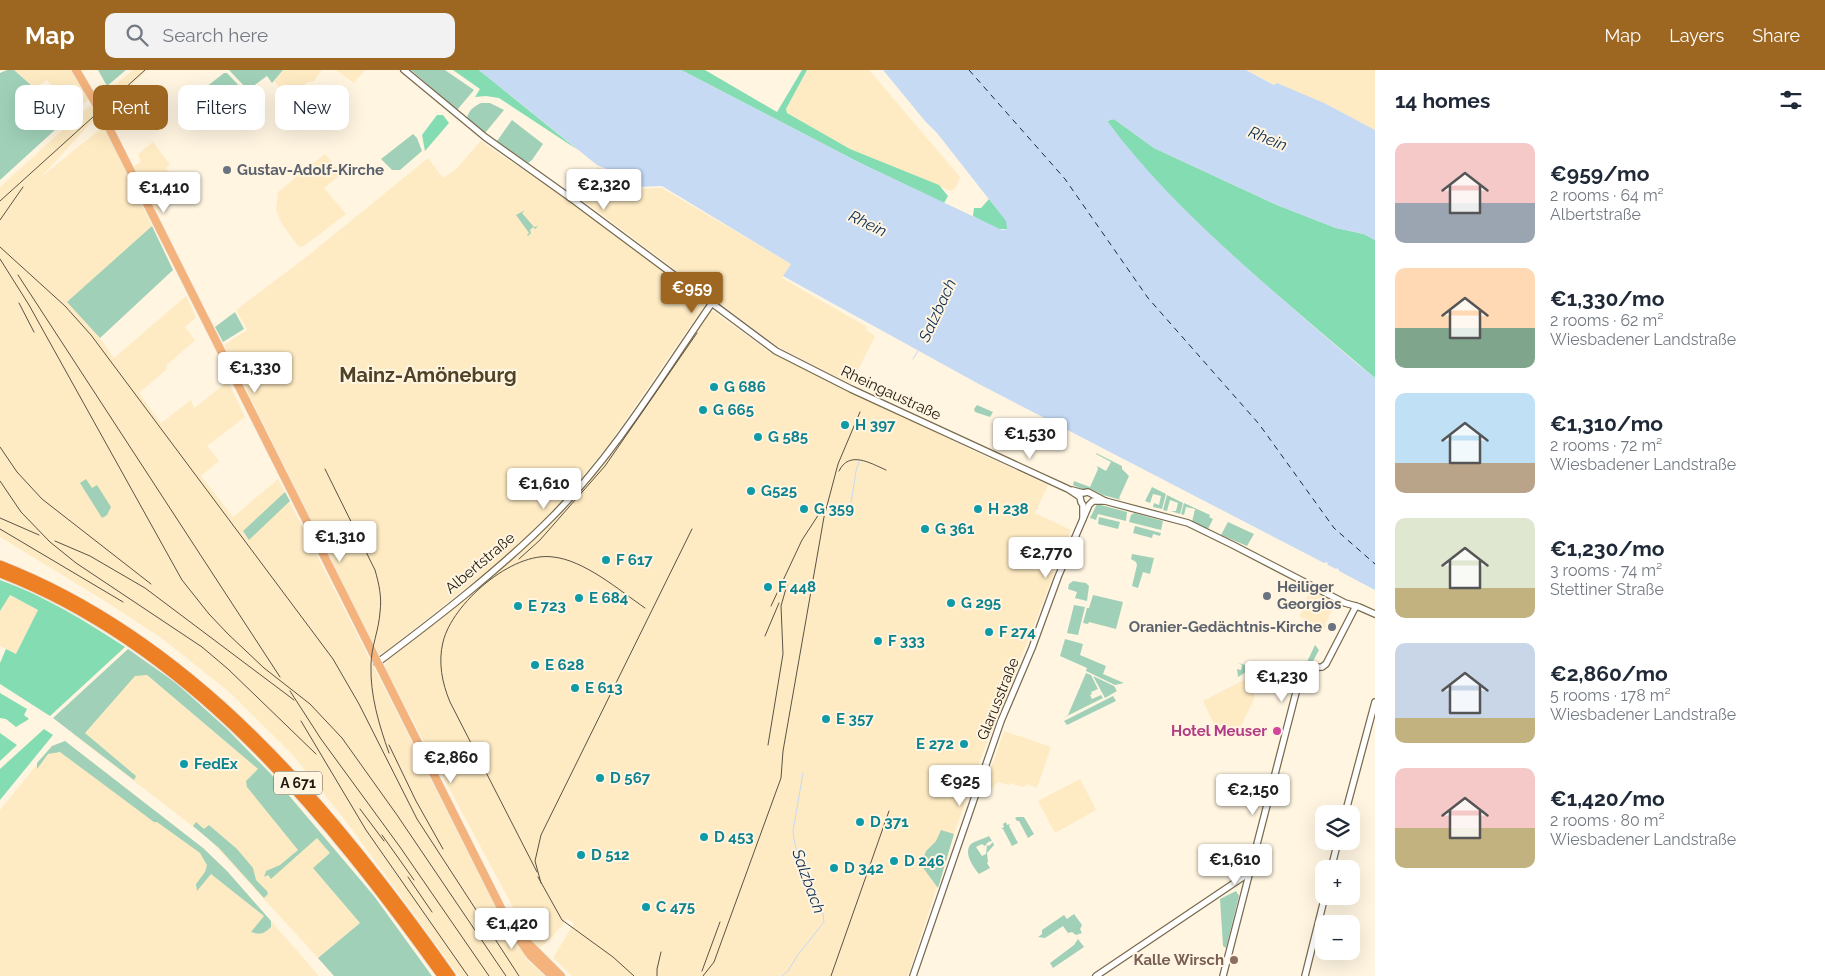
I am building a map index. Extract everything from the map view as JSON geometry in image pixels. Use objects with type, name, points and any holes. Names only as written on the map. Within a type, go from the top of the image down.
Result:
[{"type":"highway","name":"A 671","points":[[0,565],[52,588],[144,646],[202,687],[231,713],[296,781],[362,858],[451,976]]},
{"type":"highway","name":"A 671","points":[[0,573],[48,594],[122,632]]},
{"type":"highway","name":"A 671","points":[[144,646],[170,671],[221,714],[291,786],[385,899],[442,976]]},
{"type":"main road","points":[[76,70],[102,114],[493,893],[517,932],[552,976]]},
{"type":"main road","points":[[541,961],[561,976]]},
{"type":"street","name":"Rheingaustraße","points":[[404,70],[485,137],[572,199],[776,351],[851,389],[1068,489],[1082,495],[1088,492],[1090,502],[1105,501],[1188,523],[1265,560],[1336,599],[1375,614]]},
{"type":"street","name":"Albertstraße","points":[[377,663],[507,559],[554,514],[591,473],[622,434],[712,303]]},
{"type":"street","points":[[1082,495],[1081,502],[1090,502]]},
{"type":"street","name":"Glarusstraße","points":[[913,976],[999,726],[1032,648],[1055,584],[1090,502]]},
{"type":"street","points":[[1223,976],[1301,673],[1305,668],[1322,668],[1328,662],[1356,606]]},
{"type":"street","points":[[1347,805],[1375,702]]},
{"type":"street","points":[[1096,976],[1249,873]]},
{"type":"street","points":[[1305,976],[1322,905]]},
{"type":"shaded area","points":[[14,70],[71,70],[80,85],[51,85],[47,80],[40,85],[32,85]]},
{"type":"shaded area","points":[[133,70],[148,70],[131,85],[115,85]]},
{"type":"shaded area","points":[[283,70],[322,70],[314,81],[304,85],[277,85],[274,81]]},
{"type":"shaded area","points":[[336,70],[365,70],[354,83]]},
{"type":"shaded area","points":[[807,70],[869,70],[960,177],[956,187],[951,191],[850,149],[787,113],[786,109]]},
{"type":"shaded area","points":[[1246,70],[1375,70],[1375,130],[1323,103],[1277,83],[1275,85]]},
{"type":"shaded area","points":[[83,89],[89,99],[83,104]]},
{"type":"shaded area","points":[[93,103],[93,121],[41,177],[99,130],[106,130],[152,226],[68,302],[100,338],[114,358],[186,296],[196,317],[185,327],[195,340],[166,366],[167,369],[165,371],[139,393],[161,423],[191,400],[194,408],[196,407],[228,381],[245,417],[207,446],[219,461],[201,476],[233,517],[278,479],[513,938],[526,956],[525,958],[545,976],[459,976],[345,820],[293,755],[228,691],[164,640],[108,603],[0,537],[0,187],[63,130],[83,130],[83,112]]},
{"type":"shaded area","points":[[481,141],[567,200],[693,294],[704,303],[704,306],[609,444],[564,499],[527,536],[487,571],[385,652],[378,654],[224,345],[247,330],[236,310],[309,255],[428,158],[443,178],[455,170]]},
{"type":"shaded area","points":[[153,142],[170,165],[166,168],[187,194],[154,212],[131,168],[141,162],[138,154]]},
{"type":"shaded area","points":[[325,154],[341,174],[324,188],[346,214],[304,246],[299,247],[282,224],[276,210],[278,192]]},
{"type":"shaded area","points":[[598,167],[624,189],[662,188],[791,264],[782,278],[867,327],[866,330],[875,336],[851,384],[777,346],[577,196]]},
{"type":"shaded area","points":[[713,311],[769,352],[1048,485],[1035,513],[1071,530],[995,719],[955,831],[908,976],[572,976],[553,958],[574,923],[567,919],[541,947],[538,947],[529,937],[384,667],[389,658],[535,539],[572,500],[606,460],[710,312]]},
{"type":"shaded area","points":[[1311,590],[1335,603],[1324,629],[1299,616],[1302,612],[1300,609]]},
{"type":"shaded area","points":[[9,595],[38,610],[16,654],[0,646],[0,611]]},
{"type":"shaded area","points":[[136,666],[258,769],[331,853],[314,869],[360,923],[318,958],[208,838],[73,734]]},
{"type":"shaded area","points":[[1244,680],[1248,682],[1255,697],[1239,730],[1214,724],[1203,701]]},
{"type":"shaded area","points":[[1004,731],[1051,747],[1037,788],[1027,784],[1024,787],[998,782],[990,791],[983,791]]},
{"type":"shaded area","points":[[65,741],[203,848],[227,871],[319,976],[0,976],[0,810],[52,746]]},
{"type":"shaded area","points":[[1080,779],[1096,810],[1055,833],[1038,801]]},
{"type":"green space","points":[[14,70],[31,85],[15,85],[15,130],[55,130],[0,180],[0,73]]},
{"type":"green space","points":[[98,70],[126,70],[108,85]]},
{"type":"green space","points":[[229,70],[283,70],[272,83],[267,76],[255,85],[243,85]]},
{"type":"green space","points":[[411,70],[445,70],[474,90],[457,110]]},
{"type":"green space","points":[[453,70],[479,70],[578,150],[499,98],[475,97],[480,89]]},
{"type":"green space","points":[[681,70],[705,70],[777,112],[802,70],[807,70],[786,109],[787,113],[850,149],[939,185],[948,196],[944,203],[860,163]]},
{"type":"green space","points":[[224,73],[227,73],[238,85],[209,85]]},
{"type":"green space","points":[[481,103],[490,103],[504,110],[485,133],[467,118],[472,109]]},
{"type":"green space","points":[[437,115],[443,115],[449,123],[425,151],[422,135]]},
{"type":"green space","points":[[1114,119],[1154,148],[1277,205],[1336,228],[1364,234],[1375,240],[1375,378],[1257,277],[1199,224],[1135,157],[1107,121]]},
{"type":"green space","points":[[512,120],[543,144],[528,163],[497,141]]},
{"type":"green space","points":[[413,134],[417,138],[422,151],[400,170],[392,170],[381,159]]},
{"type":"green space","points":[[989,199],[1007,221],[1007,229],[997,229],[973,216],[974,208],[981,208]]},
{"type":"green space","points":[[525,210],[522,213],[534,227],[538,226],[530,230],[531,233],[528,236],[529,233],[516,215]]},
{"type":"green space","points":[[152,226],[173,270],[100,338],[67,302]]},
{"type":"green space","points":[[235,312],[244,329],[223,342],[215,327]]},
{"type":"green space","points":[[977,405],[993,412],[990,417],[975,412],[974,409]]},
{"type":"green space","points":[[1096,453],[1122,466],[1122,469],[1129,476],[1119,498],[1121,500],[1103,495],[1091,489],[1082,489],[1073,485],[1074,481],[1090,487],[1098,469],[1097,466],[1106,471],[1111,462]]},
{"type":"green space","points":[[86,479],[92,488],[97,485],[111,507],[107,515],[102,518],[80,483]]},
{"type":"green space","points":[[1152,487],[1166,494],[1162,509],[1153,507],[1154,503],[1159,505],[1161,496],[1153,494],[1150,503],[1145,501]]},
{"type":"green space","points":[[285,492],[290,501],[249,540],[243,531]]},
{"type":"green space","points":[[1167,495],[1183,503],[1180,514],[1171,511],[1176,511],[1178,503],[1170,500],[1167,511],[1163,510]]},
{"type":"green space","points":[[1184,503],[1210,515],[1209,517],[1213,519],[1208,529],[1192,522],[1195,509],[1186,507],[1184,515],[1181,514]]},
{"type":"green space","points":[[1097,504],[1127,512],[1126,521],[1098,514],[1096,520],[1090,518]]},
{"type":"green space","points":[[1134,513],[1163,521],[1161,530],[1129,522],[1131,515]]},
{"type":"green space","points":[[1099,517],[1120,522],[1118,529],[1098,524]]},
{"type":"green space","points":[[1228,522],[1254,534],[1247,546],[1221,535]]},
{"type":"green space","points":[[1135,526],[1161,533],[1160,536],[1153,534],[1152,538],[1133,533]]},
{"type":"green space","points":[[1132,554],[1154,558],[1150,574],[1143,572],[1138,588],[1132,586],[1137,565],[1131,559]]},
{"type":"green space","points":[[0,580],[49,601],[125,647],[50,716],[0,684],[0,663],[6,649],[16,654],[38,610],[10,595],[0,611]]},
{"type":"green space","points":[[1073,581],[1086,583],[1089,586],[1087,601],[1075,598],[1077,592],[1068,589],[1069,584]]},
{"type":"green space","points":[[1093,595],[1123,602],[1116,629],[1089,622],[1088,624],[1083,623]]},
{"type":"green space","points":[[1074,605],[1085,607],[1078,635],[1067,633]]},
{"type":"green space","points":[[1065,639],[1083,644],[1080,655],[1106,666],[1103,674],[1124,683],[1115,685],[1086,671],[1087,668],[1060,656]]},
{"type":"green space","points":[[1315,645],[1319,650],[1312,663],[1306,664]]},
{"type":"green space","points":[[128,649],[176,683],[227,729],[270,773],[374,896],[432,976],[334,976],[318,958],[360,923],[313,868],[330,853],[317,838],[271,879],[268,875],[264,877],[266,871],[280,865],[298,850],[247,787],[246,781],[258,769],[147,675],[135,676],[85,733],[136,776],[134,780],[53,718]]},
{"type":"green space","points":[[1238,663],[1254,667],[1238,677],[1237,669],[1241,670],[1242,665]]},
{"type":"green space","points":[[1086,673],[1091,675],[1098,689],[1091,692],[1092,699],[1101,695],[1103,698],[1063,718],[1068,715]]},
{"type":"green space","points":[[1093,676],[1114,686],[1117,691],[1105,698]]},
{"type":"green space","points":[[0,693],[27,709],[24,715],[29,719],[16,727],[6,719],[0,718]]},
{"type":"green space","points":[[1113,696],[1116,701],[1067,725],[1064,721]]},
{"type":"green space","points":[[44,729],[53,735],[0,800],[0,769]]},
{"type":"green space","points":[[0,733],[17,745],[0,761]]},
{"type":"green space","points":[[65,741],[203,848],[227,871],[271,921],[271,927],[262,933],[251,932],[264,916],[211,874],[197,891],[196,884],[205,872],[207,865],[200,853],[157,822],[154,822],[60,752],[48,754],[37,769],[37,763],[52,746]]},
{"type":"green space","points":[[1024,817],[1034,834],[1028,838],[1019,821],[1015,818]]},
{"type":"green space","points":[[196,822],[204,829],[209,825],[237,849],[253,868],[256,880],[267,891],[268,894],[264,898],[219,848],[193,826]]},
{"type":"green space","points":[[1006,822],[1007,825],[1010,824],[1009,826],[1018,843],[1012,846],[1003,829],[1001,829]]},
{"type":"green space","points":[[941,830],[954,834],[938,888],[921,865],[926,851],[936,841]]},
{"type":"green space","points":[[989,836],[992,841],[988,842],[985,846],[982,844],[976,847],[982,856],[986,854],[987,845],[989,846],[993,842],[994,845],[987,853],[987,863],[990,868],[979,874],[968,855],[969,847],[972,843]]},
{"type":"green space","points":[[1236,891],[1239,896],[1226,948],[1223,946],[1220,899]]},
{"type":"green space","points":[[1074,914],[1082,925],[1080,929],[1082,933],[1076,935],[1072,932],[1068,933],[1063,926],[1045,938],[1038,937],[1042,934],[1042,930],[1064,915],[1067,919]]},
{"type":"green space","points":[[1078,939],[1084,947],[1053,968],[1050,963],[1074,945]]},
{"type":"water","name":"Rhein","points":[[479,70],[681,70],[860,163],[1002,230],[1007,229],[1006,221],[937,133],[883,70],[1246,70],[1274,85],[1277,83],[1324,103],[1375,130],[1375,240],[1364,234],[1336,228],[1277,205],[1154,148],[1114,119],[1107,121],[1150,173],[1221,245],[1375,378],[1375,590],[1339,571],[1338,568],[1336,569],[1328,565],[1327,562],[1324,563],[977,383],[783,276],[791,264],[662,186],[637,187],[616,173],[597,165]]},
{"type":"waterway","name":"Salzbach","points":[[913,359],[918,351]]},
{"type":"waterway","name":"Salzbach","points":[[850,510],[859,462]]},
{"type":"waterway","name":"Salzbach","points":[[782,976],[788,971],[797,956],[824,922],[819,899],[798,854],[793,831],[803,773]]},
{"type":"ferry route","points":[[969,70],[1065,179],[1148,298],[1259,424],[1334,528],[1375,564]]},
{"type":"railway","points":[[0,201],[145,70]]},
{"type":"railway","points":[[0,220],[23,187]]},
{"type":"railway","points":[[0,247],[65,306],[91,335],[333,659],[359,704],[417,819],[519,976]]},
{"type":"railway","points":[[0,259],[29,305],[182,580],[228,634],[264,668],[310,704],[342,738],[397,815],[506,976]]},
{"type":"railway","points":[[18,275],[280,677]]},
{"type":"railway","points":[[19,303],[34,332]]},
{"type":"railway","points":[[519,559],[540,540],[605,466],[697,333]]},
{"type":"railway","points":[[703,976],[714,962],[781,778],[783,751],[824,517],[838,464],[860,412]]},
{"type":"railway","points":[[0,447],[17,472],[42,499],[151,584]]},
{"type":"railway","points":[[839,471],[848,461],[854,460],[867,462],[886,470]]},
{"type":"railway","points":[[325,469],[375,570],[378,580],[381,606],[371,658],[371,676],[376,710],[389,753]]},
{"type":"railway","points":[[0,481],[21,512],[50,542],[76,563],[202,647],[228,669],[316,754]]},
{"type":"railway","points":[[771,606],[802,540],[823,504]]},
{"type":"railway","points":[[0,518],[39,535]]},
{"type":"railway","points":[[0,529],[123,602]]},
{"type":"railway","points":[[541,883],[535,861],[541,835],[692,529]]},
{"type":"railway","points":[[55,541],[90,556],[145,588],[294,700]]},
{"type":"railway","points":[[537,872],[447,695],[443,680],[441,657],[443,642],[449,627],[458,612],[486,583],[520,562],[537,557],[565,559],[577,564],[601,577],[645,608]]},
{"type":"railway","points":[[768,745],[783,654],[781,606],[787,585]]},
{"type":"railway","points":[[765,636],[779,603]]},
{"type":"railway","points":[[290,691],[321,739],[400,847],[489,976]]},
{"type":"railway","points":[[301,721],[366,830],[468,976]]},
{"type":"railway","points":[[389,745],[416,801],[443,849]]},
{"type":"railway","points":[[360,809],[384,841]]},
{"type":"railway","points":[[831,976],[889,811]]},
{"type":"railway","points":[[382,835],[414,880]]},
{"type":"railway","points":[[408,877],[432,912]]},
{"type":"railway","points":[[538,877],[562,920],[613,957],[634,976]]},
{"type":"railway","points":[[702,971],[720,922]]},
{"type":"railway","points":[[657,976],[661,952]]},
{"type":"place","name":"Gustav-Adolf-Kirche","points":[[227,170]]},
{"type":"place","name":"G 686","points":[[714,387]]},
{"type":"place","name":"G 665","points":[[703,410]]},
{"type":"place","name":"H 397","points":[[845,425]]},
{"type":"place","name":"G 585","points":[[758,437]]},
{"type":"place","name":"G525","points":[[751,491]]},
{"type":"place","name":"G 359","points":[[804,509]]},
{"type":"place","name":"H 238","points":[[978,509]]},
{"type":"place","name":"G 361","points":[[925,529]]},
{"type":"place","name":"F 617","points":[[606,560]]},
{"type":"place","name":"F 448","points":[[768,587]]},
{"type":"place","name":"Heiliger Georgios","points":[[1267,596]]},
{"type":"place","name":"E 684","points":[[579,598]]},
{"type":"place","name":"G 295","points":[[951,603]]},
{"type":"place","name":"E 723","points":[[518,606]]},
{"type":"place","name":"Oranier-Gedächtnis-Kirche","points":[[1332,627]]},
{"type":"place","name":"F 274","points":[[989,632]]},
{"type":"place","name":"F 333","points":[[878,641]]},
{"type":"place","name":"E 628","points":[[535,665]]},
{"type":"place","name":"E 613","points":[[575,688]]},
{"type":"place","name":"E 357","points":[[826,719]]},
{"type":"place","name":"Hotel Meuser","points":[[1277,731]]},
{"type":"place","name":"E 272","points":[[964,744]]},
{"type":"place","name":"FedEx","points":[[184,764]]},
{"type":"place","name":"D 567","points":[[600,778]]},
{"type":"place","name":"D 371","points":[[860,822]]},
{"type":"place","name":"D 453","points":[[704,837]]},
{"type":"place","name":"D 512","points":[[581,855]]},
{"type":"place","name":"D 246","points":[[894,861]]},
{"type":"place","name":"D 342","points":[[834,868]]},
{"type":"place","name":"C 475","points":[[646,907]]},
{"type":"place","name":"Kalle Wirsch","points":[[1234,960]]},
{"type":"district","name":"Mainz-Amöneburg","points":[[428,375]]}]
